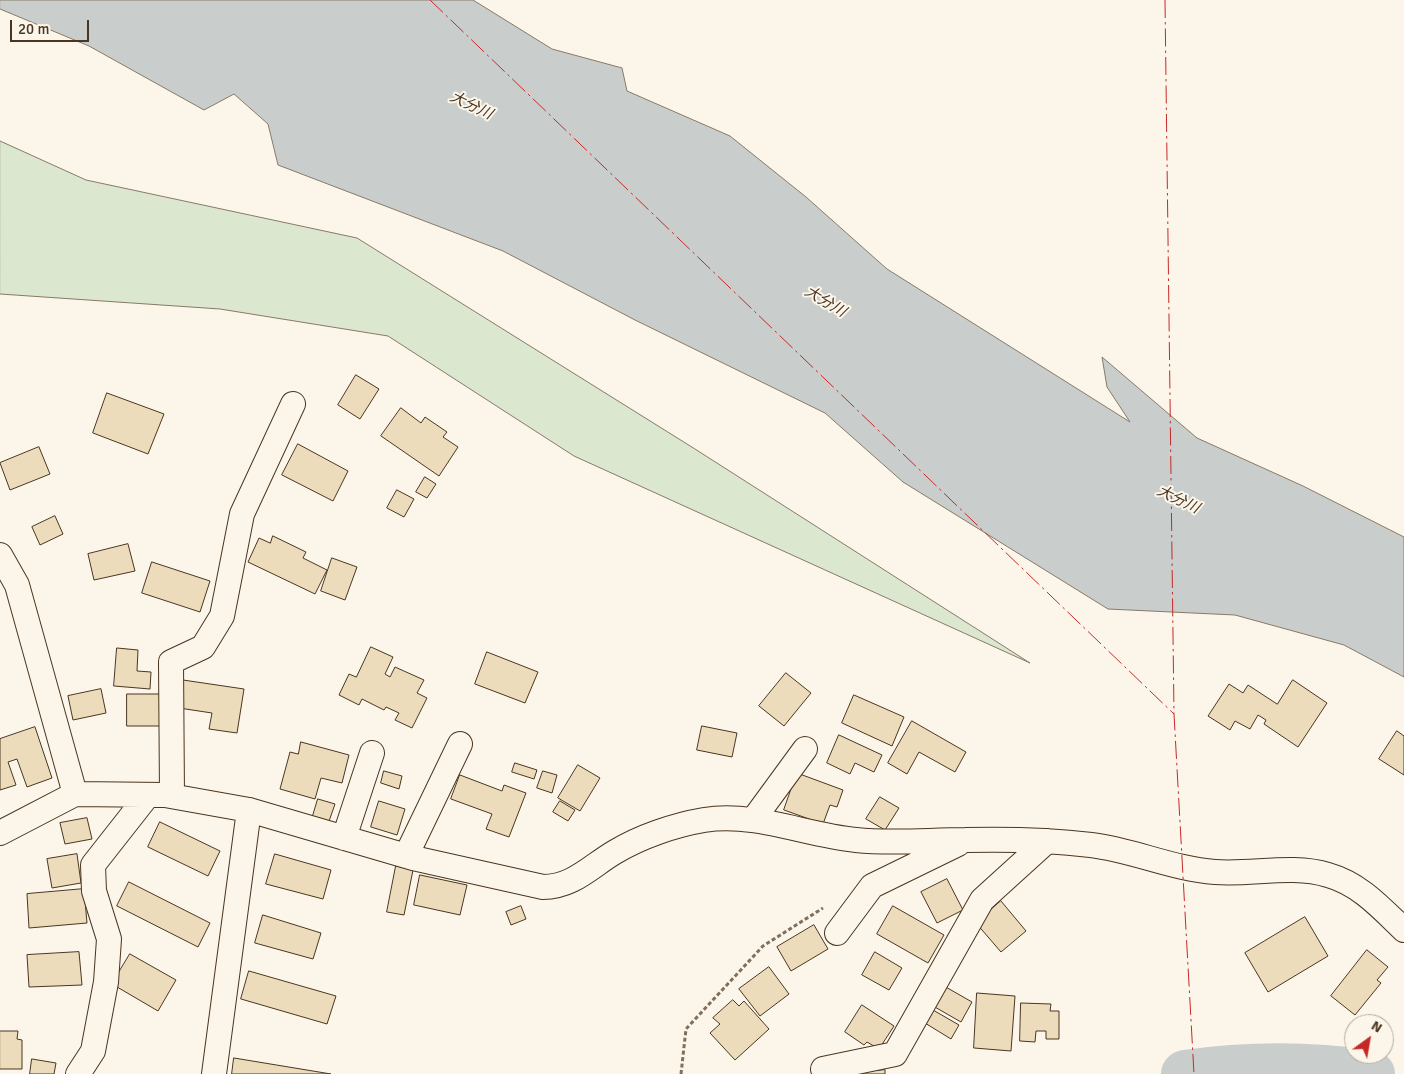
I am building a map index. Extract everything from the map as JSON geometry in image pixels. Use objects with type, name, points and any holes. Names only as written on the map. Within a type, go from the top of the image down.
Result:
[{"type":"street","points":[[78,1074],[94,1051],[106,982],[109,939],[94,891],[93,865],[160,795],[171,662],[203,647],[222,616],[242,514],[293,404]]},
{"type":"street","points":[[0,555],[17,585],[75,794]]},
{"type":"street","points":[[406,856],[460,744]]},
{"type":"street","points":[[753,820],[805,749]]},
{"type":"street","points":[[344,838],[372,753]]},
{"type":"street","points":[[0,833],[75,794],[160,795],[249,810],[406,856],[543,887],[557,887],[570,882],[614,852],[636,841],[704,820],[753,820],[856,840],[1047,841],[1092,845],[1127,851],[1193,869],[1213,872],[1308,871],[1328,875],[1363,892],[1404,930]]},
{"type":"street","points":[[214,1074],[249,810]]},
{"type":"street","points":[[837,932],[872,886],[967,840]]},
{"type":"street","points":[[823,1069],[895,1054],[982,900],[1047,841]]},
{"type":"path","points":[[681,1074],[686,1029],[763,946],[810,914],[828,906]]},
{"type":"green space","points":[[0,141],[86,180],[357,238],[695,449],[1030,663],[574,456],[388,336],[220,309],[0,294]]},
{"type":"water","name":"大分川","points":[[0,0],[473,0],[552,49],[622,68],[627,91],[730,136],[806,197],[887,269],[1130,422],[1107,387],[1102,357],[1197,438],[1303,486],[1404,537],[1404,677],[1344,645],[1235,615],[1108,609],[903,482],[825,413],[635,320],[503,251],[278,165],[268,124],[234,94],[204,110],[89,46],[0,9]]},
{"type":"building","points":[[356,375],[379,389],[360,419],[338,405]]},
{"type":"building","points":[[107,393],[164,414],[148,454],[93,433]]},
{"type":"building","points":[[401,408],[421,423],[425,417],[447,432],[443,437],[458,447],[439,476],[381,436]]},
{"type":"building","points":[[298,444],[348,471],[333,501],[282,475]]},
{"type":"building","points":[[39,447],[50,474],[10,490],[0,463]]},
{"type":"building","points":[[425,477],[436,484],[427,498],[416,492]]},
{"type":"building","points":[[397,490],[414,499],[404,517],[387,508]]},
{"type":"building","points":[[55,516],[63,534],[40,545],[32,527]]},
{"type":"building","points":[[273,536],[306,552],[303,558],[327,570],[315,594],[248,562],[259,538],[270,543]]},
{"type":"building","points":[[128,544],[135,571],[94,580],[88,554]]},
{"type":"building","points":[[332,558],[357,567],[345,600],[321,591]]},
{"type":"building","points":[[152,562],[210,581],[200,612],[142,593]]},
{"type":"building","points":[[371,647],[393,657],[385,674],[390,677],[395,667],[424,680],[417,693],[427,698],[412,728],[395,720],[399,713],[386,707],[384,710],[362,699],[359,705],[339,695],[349,674],[356,677]]},
{"type":"building","points":[[117,648],[138,650],[137,671],[151,672],[150,689],[114,686]]},
{"type":"building","points":[[487,652],[538,672],[525,703],[475,684]]},
{"type":"building","points":[[786,673],[811,693],[784,726],[759,706]]},
{"type":"building","points":[[183,680],[244,689],[237,733],[209,729],[212,713],[179,708]]},
{"type":"building","points":[[1293,680],[1327,703],[1298,747],[1264,724],[1266,720],[1258,715],[1250,729],[1235,721],[1230,730],[1208,716],[1229,684],[1243,693],[1248,685],[1277,704]]},
{"type":"building","points":[[101,689],[106,713],[73,720],[68,696]]},
{"type":"building","points":[[127,694],[160,694],[160,726],[127,726]]},
{"type":"building","points":[[854,695],[904,717],[892,746],[842,723]]},
{"type":"building","points":[[912,721],[966,752],[955,772],[919,752],[907,774],[888,763]]},
{"type":"building","points":[[702,726],[737,733],[732,757],[697,750]]},
{"type":"building","points":[[35,727],[52,778],[27,787],[17,759],[8,762],[16,785],[0,790],[0,739]]},
{"type":"building","points":[[1397,731],[1404,736],[1404,775],[1379,759]]},
{"type":"building","points":[[839,735],[882,755],[874,772],[855,763],[850,774],[827,763]]},
{"type":"building","points":[[301,742],[349,755],[342,783],[321,778],[315,799],[280,789],[290,752],[298,754]]},
{"type":"building","points":[[515,763],[537,770],[534,779],[512,772]]},
{"type":"building","points":[[578,765],[600,778],[580,811],[558,798]]},
{"type":"building","points":[[384,771],[402,776],[399,789],[381,783]]},
{"type":"building","points":[[543,771],[557,775],[552,793],[537,788]]},
{"type":"building","points":[[797,773],[843,790],[837,807],[830,805],[823,824],[784,810]]},
{"type":"building","points":[[460,775],[502,791],[504,785],[526,793],[509,837],[486,829],[492,814],[451,799]]},
{"type":"building","points":[[880,797],[899,808],[885,830],[866,819]]},
{"type":"building","points":[[318,799],[335,804],[328,824],[312,819]]},
{"type":"building","points":[[379,801],[405,809],[397,835],[371,827]]},
{"type":"building","points":[[560,801],[575,810],[568,821],[553,812]]},
{"type":"building","points":[[87,818],[92,839],[65,844],[60,823]]},
{"type":"building","points":[[160,822],[220,851],[208,876],[148,847]]},
{"type":"building","points":[[77,854],[81,883],[52,888],[47,859]]},
{"type":"building","points":[[275,854],[331,870],[323,899],[266,884]]},
{"type":"building","points":[[396,866],[413,870],[404,915],[387,912]]},
{"type":"building","points":[[420,875],[467,885],[460,915],[414,905]]},
{"type":"building","points":[[947,879],[963,910],[937,923],[921,892]]},
{"type":"building","points":[[129,882],[210,923],[198,947],[117,906]]},
{"type":"building","points":[[84,889],[87,923],[29,928],[27,894]]},
{"type":"building","points":[[1001,901],[1026,931],[1001,952],[976,923]]},
{"type":"building","points":[[521,906],[526,919],[511,925],[506,912]]},
{"type":"building","points":[[893,906],[944,935],[928,963],[877,934]]},
{"type":"building","points":[[263,915],[321,933],[313,959],[255,943]]},
{"type":"building","points":[[1305,917],[1328,956],[1268,992],[1245,953]]},
{"type":"building","points":[[814,925],[828,949],[791,971],[777,947]]},
{"type":"building","points":[[1367,950],[1388,967],[1377,980],[1381,983],[1356,1014],[1331,996]]},
{"type":"building","points":[[79,952],[82,985],[29,987],[27,955]]},
{"type":"building","points":[[875,952],[902,968],[889,990],[862,975]]},
{"type":"building","points":[[130,954],[176,980],[158,1011],[112,984]]},
{"type":"building","points":[[769,967],[789,994],[760,1016],[739,989]]},
{"type":"building","points":[[249,971],[336,996],[327,1024],[241,999]]},
{"type":"building","points":[[944,986],[972,1002],[961,1022],[933,1006]]},
{"type":"building","points":[[977,993],[1015,996],[1011,1051],[974,1048]]},
{"type":"building","points":[[733,1000],[739,1006],[744,1001],[769,1029],[735,1060],[710,1033],[720,1024],[713,1018]]},
{"type":"building","points":[[1021,1003],[1051,1004],[1050,1011],[1059,1011],[1059,1039],[1046,1039],[1046,1031],[1036,1031],[1035,1042],[1020,1041]]},
{"type":"building","points":[[862,1005],[894,1026],[879,1049],[867,1042],[864,1045],[845,1032]]},
{"type":"building","points":[[933,1010],[959,1025],[951,1039],[925,1023]]},
{"type":"building","points":[[0,1031],[18,1031],[17,1039],[22,1040],[22,1069],[0,1069]]},
{"type":"building","points":[[234,1058],[331,1074],[232,1074]]},
{"type":"building","points":[[32,1059],[56,1063],[54,1074],[30,1074]]},
{"type":"building","points":[[885,1070],[885,1074],[853,1074],[853,1073]]},
{"type":"waterway","points":[[1185,1074],[1278,1067],[1371,1074]]},
{"type":"power","points":[[430,0],[1174,714]]},
{"type":"power","points":[[1165,0],[1174,714],[1194,1074]]}]
